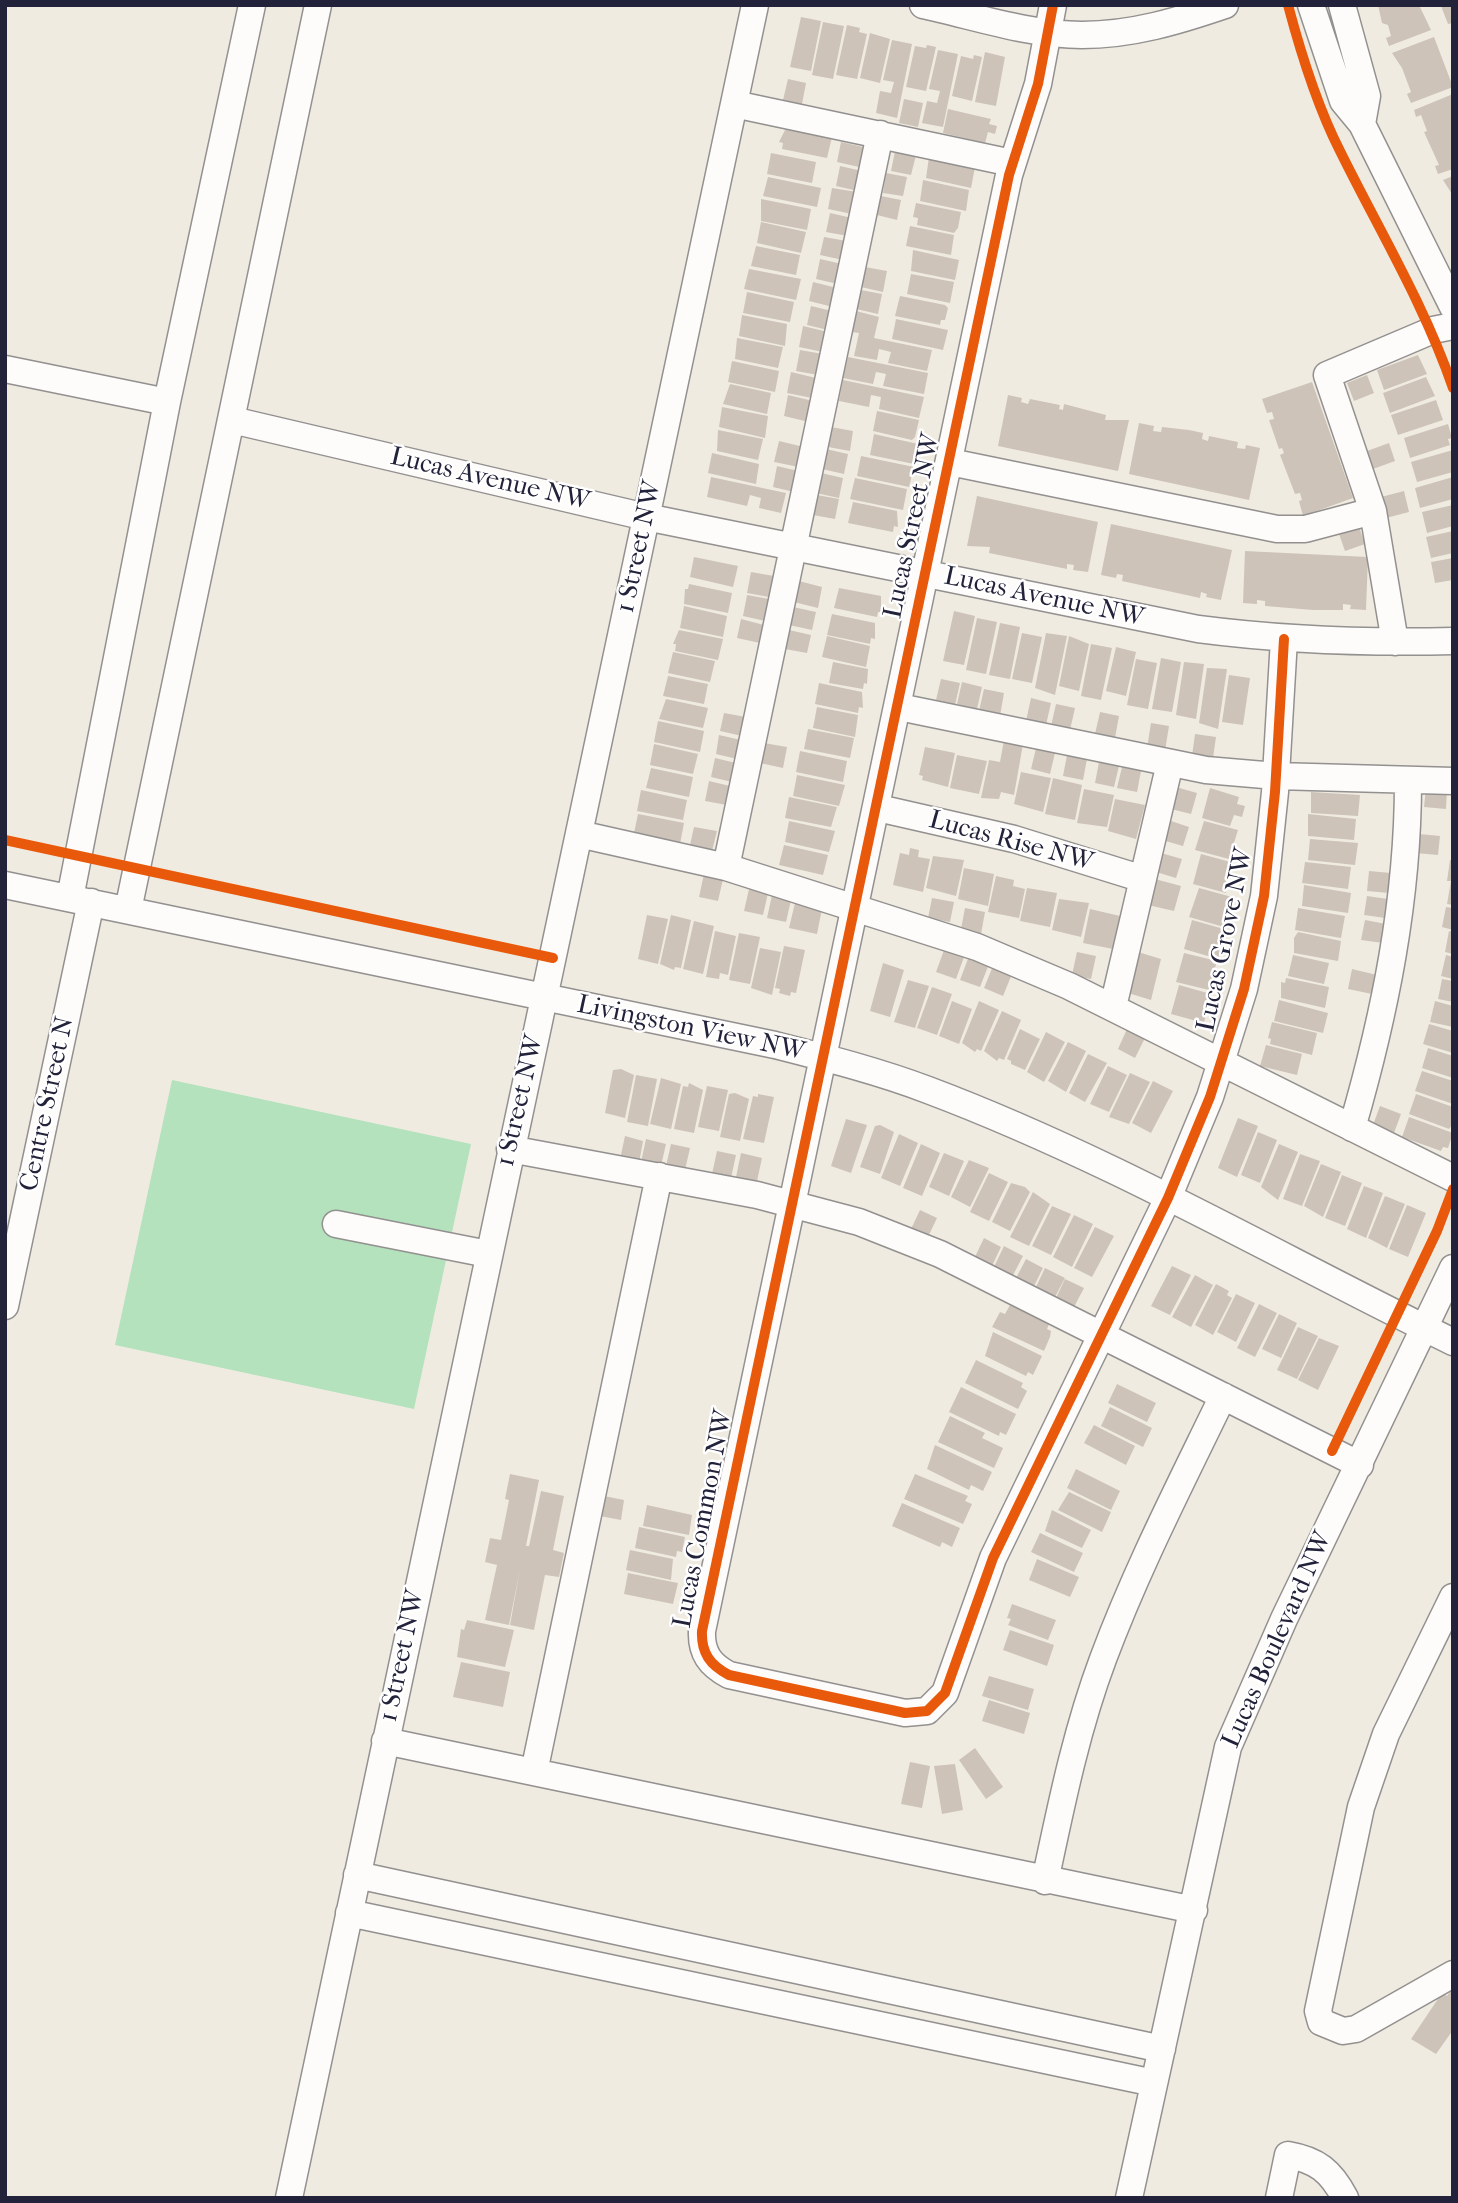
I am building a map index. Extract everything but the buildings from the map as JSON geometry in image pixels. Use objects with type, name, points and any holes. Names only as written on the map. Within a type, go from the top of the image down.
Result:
[{"type":"street","name":"Centre Street N","points":[[5,1306],[80,900],[167,402],[252,5]]},
{"type":"street","points":[[128,910],[318,5]]},
{"type":"street","name":"1 Street NW","points":[[289,2198],[755,5]]},
{"type":"street","points":[[923,5],[1048,32],[1079,35],[1146,29],[1225,5]]},
{"type":"street","name":"Lucas Street NW","points":[[824,1057],[1012,163],[1038,84],[1053,5]]},
{"type":"street","points":[[1311,5],[1343,101],[1362,124],[1453,307]]},
{"type":"street","points":[[1342,5],[1367,96],[1362,124]]},
{"type":"street","points":[[734,104],[1012,163]]},
{"type":"street","points":[[726,867],[880,134]]},
{"type":"street","points":[[1395,642],[1373,511],[1327,375],[1433,330],[1453,326]]},
{"type":"street","points":[[5,369],[167,402]]},
{"type":"street","name":"Lucas Avenue NW","points":[[232,420],[646,517],[1198,629],[1284,639],[1453,641]]},
{"type":"street","points":[[950,462],[1265,528],[1305,529],[1373,511]]},
{"type":"street","name":"Lucas Grove NW","points":[[1168,1198],[1198,1130],[1222,1062],[1244,989],[1264,896],[1276,776],[1284,639]]},
{"type":"street","points":[[899,707],[1206,770],[1408,782],[1453,781]]},
{"type":"street","points":[[1113,1007],[1170,763]]},
{"type":"street","points":[[1352,1128],[1371,1061],[1394,951],[1405,870],[1408,782]]},
{"type":"street","name":"Lucas Rise NW","points":[[878,808],[1014,839],[1143,879]]},
{"type":"street","points":[[579,834],[726,867],[977,947],[1113,1007],[1453,1178]]},
{"type":"street","name":"Livingston View NW","points":[[5,885],[824,1057],[927,1089],[988,1114],[1168,1198],[1453,1342]]},
{"type":"street","name":"Lucas Common NW","points":[[824,1057],[702,1631],[704,1651],[709,1661],[729,1675],[905,1713],[927,1710],[937,1704],[950,1680],[957,1651],[993,1558],[1099,1334],[1168,1198]]},
{"type":"street","points":[[510,1149],[793,1203],[896,1235],[1360,1465]]},
{"type":"street","points":[[534,1772],[659,1176]]},
{"type":"street","points":[[336,1224],[488,1254]]},
{"type":"street","name":"Lucas Boulevard NW","points":[[1129,2198],[1228,1747],[1284,1619],[1453,1268]]},
{"type":"street","points":[[1045,1881],[1075,1748],[1102,1660],[1140,1565],[1223,1396]]},
{"type":"street","points":[[1453,1597],[1386,1734],[1361,1807],[1318,2011],[1321,2022],[1343,2031],[1356,2029],[1453,1974]]},
{"type":"street","points":[[385,1741],[1194,1910]]},
{"type":"street","points":[[357,1875],[1162,2049]]},
{"type":"street","points":[[349,1913],[1154,2083]]},
{"type":"street","points":[[1279,2198],[1288,2155],[1312,2159],[1338,2185],[1345,2198]]},
{"type":"green space","points":[[172,1080],[471,1144],[414,1409],[115,1345]]},
{"type":"cycle path","points":[[1053,5],[1038,84],[1009,175],[702,1631],[703,1646],[708,1658],[729,1675],[905,1713],[927,1711],[945,1693],[993,1558],[1168,1198],[1210,1097],[1244,989],[1264,896],[1275,792],[1284,639]]},
{"type":"cycle path","points":[[1288,5],[1324,116],[1415,297],[1453,388]]},
{"type":"cycle path","points":[[5,840],[553,958]]},
{"type":"cycle path","points":[[1332,1451],[1437,1231],[1453,1189]]}]
